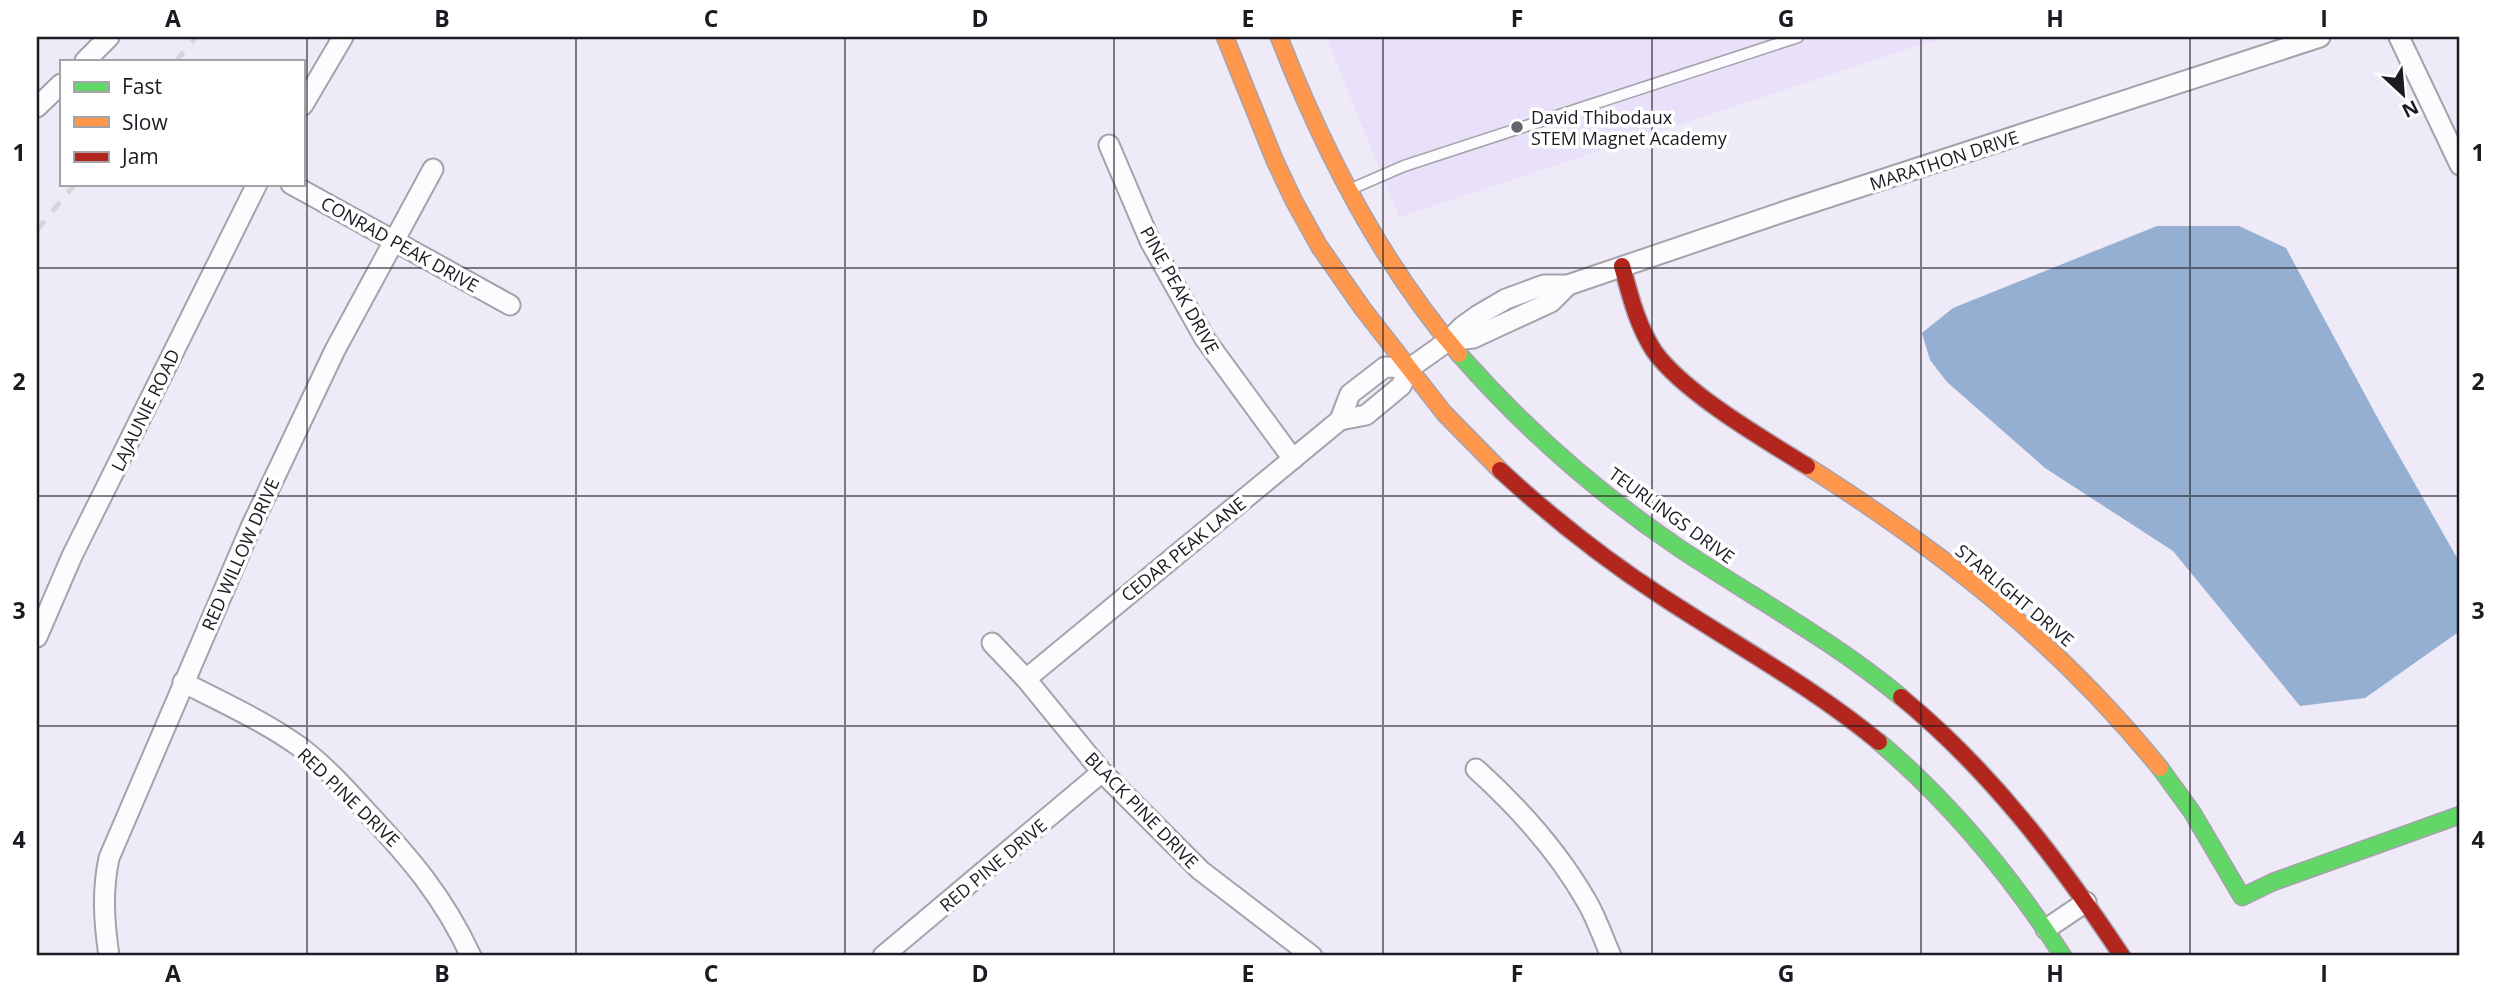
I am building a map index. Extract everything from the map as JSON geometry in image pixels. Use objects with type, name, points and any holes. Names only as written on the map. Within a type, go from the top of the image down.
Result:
[{"type":"street","points":[[86,60],[109,37]]},
{"type":"street","points":[[304,103],[343,37]]},
{"type":"street","points":[[1225,37],[1295,203],[1335,269],[1388,344],[1448,417],[1560,520],[1631,576],[1831,705],[1883,745],[1937,793],[1982,843],[2063,956]]},
{"type":"street","name":"TEURLINGS DRIVE","points":[[1279,37],[1310,113],[1377,241],[1419,304],[1495,393],[1593,481],[1661,535],[1799,622],[1918,711],[1969,760],[2048,848],[2122,956]]},
{"type":"street","name":"MARATHON DRIVE","points":[[1410,368],[1448,341],[1463,326],[1506,299],[1544,285],[1568,285],[2320,37]]},
{"type":"street","points":[[2399,37],[2460,165]]},
{"type":"street","points":[[37,107],[60,85]]},
{"type":"street","name":"PINE PEAK DRIVE","points":[[1109,145],[1150,241],[1205,339],[1293,459]]},
{"type":"street","name":"RED WILLOW DRIVE","points":[[109,956],[104,926],[104,881],[109,858],[251,527],[335,350],[433,169]]},
{"type":"street","name":"LAJAUNIE ROAD","points":[[37,637],[72,556],[256,186]]},
{"type":"street","name":"CONRAD PEAK DRIVE","points":[[294,186],[510,305]]},
{"type":"street","name":"STARLIGHT DRIVE","points":[[1622,266],[1640,323],[1663,362],[1714,405],[1933,551],[2039,636],[2095,692],[2153,760],[2197,818],[2242,897],[2273,882],[2460,815]]},
{"type":"street","name":"CEDAR PEAK LANE","points":[[1026,679],[1340,420],[1366,415],[1401,386],[1410,368]]},
{"type":"street","name":"BLACK PINE DRIVE","points":[[992,643],[1026,679],[1102,772],[1200,870],[1312,956]]},
{"type":"street","name":"RED PINE DRIVE","points":[[183,682],[256,720],[301,748],[346,789],[411,858],[440,898],[471,956]]},
{"type":"street","points":[[1476,769],[1513,802],[1550,845],[1588,903],[1611,956]]},
{"type":"street","name":"RED PINE DRIVE","points":[[883,956],[1102,772]]},
{"type":"street","points":[[2046,929],[2087,902]]},
{"type":"lane","points":[[1350,189],[1404,166],[1798,37]]},
{"type":"shaded area","name":"David Thibodaux STEM Magnet Academy","points":[[1326,37],[1945,37],[1399,217]]},
{"type":"water","points":[[2157,226],[2239,226],[2286,248],[2460,563],[2460,631],[2365,698],[2300,706],[2173,551],[2045,468],[1947,382],[1930,360],[1922,333],[1953,308]]},
{"type":"railway","points":[[177,60],[196,37]]},
{"type":"railway","points":[[37,230],[73,186]]},
{"type":"traffic: fast","points":[[1459,354],[1509,408],[1563,458],[1620,505],[1679,548],[1848,657],[1901,697]]},
{"type":"traffic: fast","points":[[1879,742],[1931,790],[1979,842],[2023,898],[2063,956]]},
{"type":"traffic: fast","points":[[2160,768],[2192,812],[2242,897],[2273,882],[2460,815]]},
{"type":"traffic: slow","points":[[1225,37],[1275,161],[1319,246],[1363,309],[1444,413],[1500,470]]},
{"type":"traffic: slow","points":[[1279,37],[1334,163],[1356,203],[1404,282],[1459,354]]},
{"type":"traffic: slow","points":[[1807,466],[1905,532],[1996,602],[2081,679],[2160,768]]},
{"type":"traffic: jam","points":[[1622,266],[1643,331],[1667,367],[1725,414],[1807,466]]},
{"type":"traffic: jam","points":[[1500,470],[1598,552],[1661,596],[1799,684],[1879,742]]},
{"type":"traffic: jam","points":[[1901,697],[1964,755],[2021,818],[2122,956]]},
{"type":"place","name":"David Thibodaux STEM Magnet Academy","points":[[1517,127]]}]
